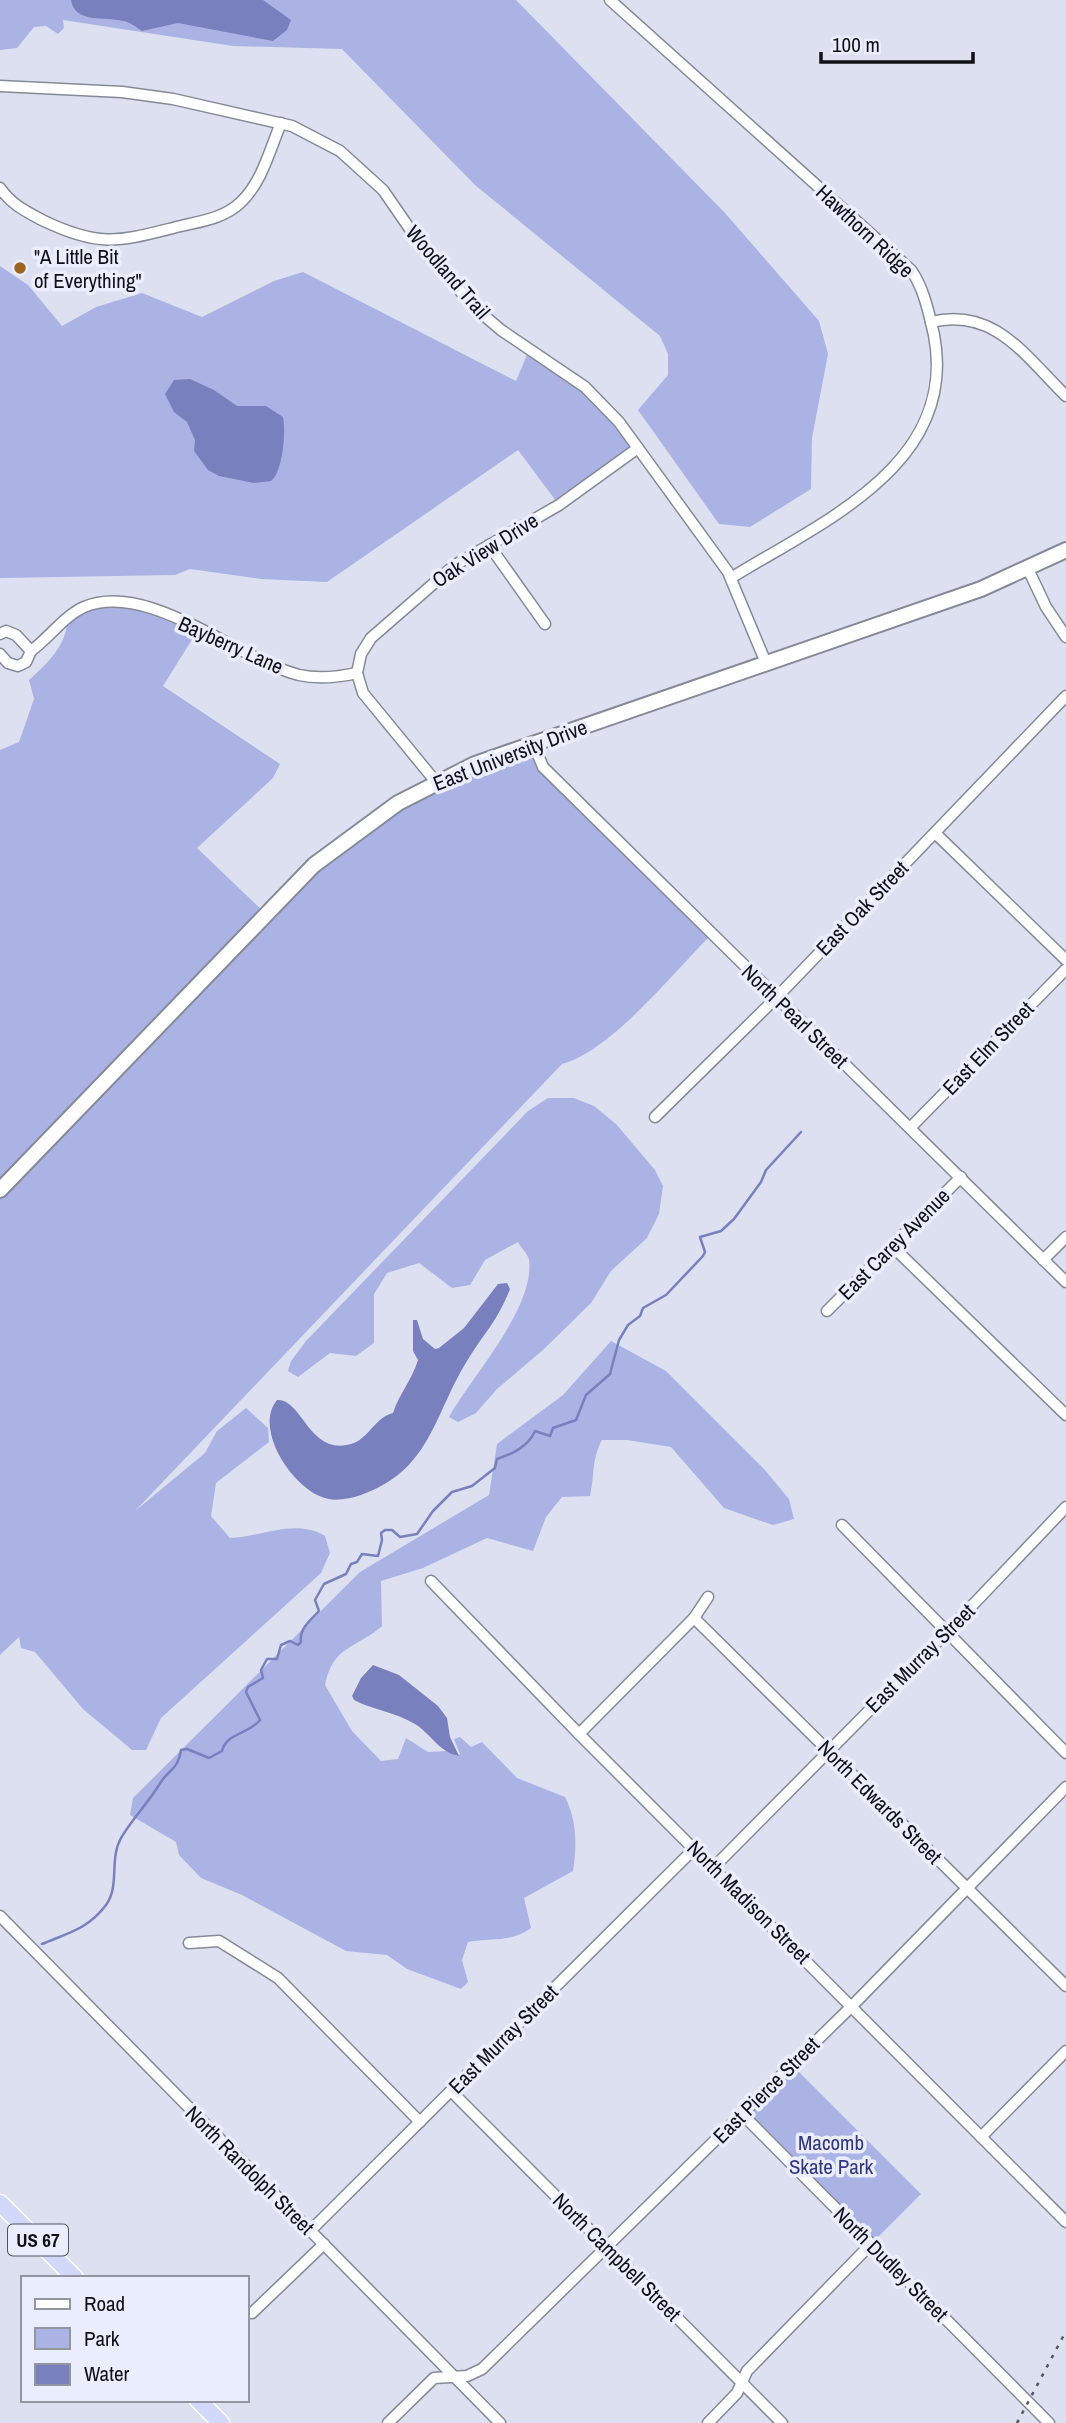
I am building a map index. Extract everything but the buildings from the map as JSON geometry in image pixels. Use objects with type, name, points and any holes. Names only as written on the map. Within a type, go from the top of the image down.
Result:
[{"type":"highway","name":"US 67","points":[[0,2203],[73,2276]]},
{"type":"highway","points":[[200,2402],[221,2423]]},
{"type":"main road","name":"East University Drive","points":[[0,1189],[314,865],[380,815],[436,782],[475,764],[981,589],[1066,550]]},
{"type":"street","name":"Hawthorn Ridge","points":[[610,0],[911,270],[931,322],[936,349],[933,391],[921,428],[900,462],[871,490],[731,578]]},
{"type":"street","name":"Woodland Trail","points":[[0,86],[148,95],[281,123],[329,144],[369,175],[462,295],[500,330],[585,387],[608,409],[731,578],[766,663]]},
{"type":"street","points":[[0,188],[23,210],[77,236],[97,240],[126,240],[211,219],[234,208],[256,182],[281,123]]},
{"type":"street","points":[[931,322],[958,318],[982,322],[1010,342],[1066,396]]},
{"type":"street","name":"Oak View Drive","points":[[357,673],[361,654],[371,638],[441,575],[559,505],[638,448]]},
{"type":"street","points":[[489,545],[545,624]]},
{"type":"street","points":[[1028,569],[1046,607],[1066,637]]},
{"type":"street","name":"Bayberry Lane","points":[[0,654],[8,663],[18,666],[26,662],[32,651],[78,610],[98,602],[113,601],[153,609],[299,675],[357,673]]},
{"type":"street","points":[[0,635],[6,631],[16,635],[32,651]]},
{"type":"street","points":[[357,673],[363,693],[436,782]]},
{"type":"street","name":"East Oak Street","points":[[655,1117],[777,997],[1066,696]]},
{"type":"street","name":"North Pearl Street","points":[[533,743],[542,767],[1066,1282]]},
{"type":"street","points":[[935,833],[1066,960]]},
{"type":"street","name":"East Elm Street","points":[[910,1128],[1066,969]]},
{"type":"street","name":"East Carey Avenue","points":[[827,1311],[961,1177]]},
{"type":"street","points":[[1043,1260],[1066,1237]]},
{"type":"street","points":[[892,1247],[1066,1415]]},
{"type":"street","name":"East Murray Street","points":[[714,1867],[947,1632],[1066,1507]]},
{"type":"street","points":[[842,1525],[1066,1754]]},
{"type":"street","name":"North Madison Street","points":[[431,1581],[579,1734],[1066,2222]]},
{"type":"street","points":[[579,1734],[694,1619],[708,1597]]},
{"type":"street","name":"North Edwards Street","points":[[694,1619],[1066,1986]]},
{"type":"street","name":"East Pierce Street","points":[[387,2423],[429,2381],[439,2376],[467,2376],[482,2369],[852,2006],[1066,1787]]},
{"type":"street","name":"East Murray Street","points":[[311,2230],[695,1848]]},
{"type":"street","name":"North Randolph Street","points":[[1,1919],[500,2423]]},
{"type":"street","points":[[189,1943],[219,1941],[278,1978],[420,2122]]},
{"type":"street","points":[[981,2137],[1066,2051]]},
{"type":"street","name":"North Campbell Street","points":[[451,2091],[782,2423]]},
{"type":"street","name":"North Dudley Street","points":[[741,2114],[1049,2423]]},
{"type":"street","points":[[252,2312],[324,2244]]},
{"type":"street","points":[[708,2423],[737,2393],[747,2371],[872,2244]]},
{"type":"green space","points":[[0,0],[516,0],[725,213],[819,321],[828,354],[812,438],[811,489],[750,527],[719,524],[638,410],[668,375],[668,354],[660,336],[475,185],[342,49],[233,46],[63,20],[64,28],[58,34],[46,26],[34,27],[17,48],[0,50]]},
{"type":"green space","points":[[0,266],[28,285],[62,326],[96,307],[142,293],[202,317],[274,281],[303,272],[516,381],[529,350],[572,376],[638,448],[559,505],[518,450],[327,582],[261,579],[190,569],[175,575],[0,578]]},
{"type":"green space","points":[[113,601],[145,606],[198,630],[163,686],[280,764],[273,778],[197,848],[266,914],[362,828],[533,743],[538,760],[711,935],[621,1027],[601,1044],[562,1064],[135,1511],[205,1453],[217,1431],[246,1408],[268,1428],[269,1442],[216,1483],[211,1516],[230,1538],[290,1528],[314,1531],[325,1536],[330,1553],[321,1573],[161,1718],[146,1750],[132,1750],[83,1709],[35,1652],[21,1648],[19,1637],[0,1655],[0,750],[19,742],[34,699],[29,680],[50,660],[60,645],[68,618]]},
{"type":"green space","points":[[548,1098],[574,1098],[594,1106],[616,1124],[655,1170],[663,1186],[659,1214],[647,1238],[611,1271],[591,1303],[543,1350],[497,1389],[476,1413],[458,1422],[449,1417],[500,1341],[522,1299],[528,1279],[529,1260],[518,1242],[485,1260],[470,1285],[452,1288],[419,1263],[387,1273],[374,1294],[374,1343],[356,1356],[330,1353],[298,1377],[288,1371],[291,1361],[306,1341],[528,1111]]},
{"type":"green space","points":[[611,1341],[666,1371],[764,1469],[789,1499],[794,1519],[773,1525],[724,1508],[671,1447],[627,1440],[602,1440],[595,1461],[590,1496],[562,1497],[546,1517],[533,1551],[487,1538],[423,1568],[381,1581],[382,1626],[340,1655],[329,1672],[325,1685],[352,1731],[381,1761],[398,1759],[406,1738],[428,1752],[447,1751],[456,1756],[460,1754],[454,1739],[460,1737],[471,1747],[482,1742],[517,1778],[565,1797],[575,1833],[573,1871],[524,1898],[531,1928],[508,1938],[468,1942],[462,1960],[468,1982],[461,1989],[407,1969],[387,1955],[346,1951],[242,1895],[201,1878],[179,1855],[176,1842],[130,1815],[133,1798],[360,1572],[489,1495],[497,1444],[563,1395]]},
{"type":"green space","name":"Macomb Skate Park","points":[[792,2065],[921,2194],[871,2244],[742,2114]]},
{"type":"water","points":[[71,0],[263,0],[291,20],[287,30],[273,41],[178,23],[142,31],[126,22],[84,16],[78,13]]},
{"type":"water","points":[[190,379],[214,390],[237,406],[266,406],[283,417],[284,441],[281,460],[271,481],[254,483],[219,476],[208,470],[194,451],[195,440],[187,422],[174,412],[165,394],[174,380]]},
{"type":"water","points":[[507,1283],[510,1289],[500,1310],[467,1361],[428,1439],[402,1471],[384,1484],[361,1495],[336,1500],[316,1495],[303,1486],[281,1459],[274,1443],[270,1427],[271,1413],[277,1400],[294,1408],[308,1427],[327,1443],[339,1446],[354,1443],[393,1413],[412,1374],[418,1360],[413,1351],[413,1320],[417,1320],[423,1339],[435,1349],[439,1348],[464,1328],[498,1284]]},
{"type":"water","points":[[373,1665],[399,1675],[438,1706],[447,1718],[450,1737],[459,1756],[446,1751],[407,1720],[354,1700],[352,1696],[361,1678]]},
{"type":"waterway","points":[[42,1944],[85,1925],[106,1905],[113,1889],[117,1846],[130,1824],[175,1766],[181,1750],[187,1749],[209,1758],[222,1751],[228,1740],[260,1720],[246,1692],[248,1687],[263,1678],[261,1670],[267,1659],[277,1659],[281,1645],[290,1641],[298,1645],[301,1642],[304,1628],[319,1611],[315,1600],[324,1584],[346,1574],[351,1564],[357,1562],[362,1554],[378,1556],[381,1533],[385,1530],[392,1530],[400,1537],[417,1534],[433,1511],[452,1492],[472,1486],[495,1468],[497,1459],[524,1446],[535,1431],[550,1436],[553,1428],[576,1420],[586,1395],[610,1374],[619,1340],[628,1325],[640,1316],[643,1308],[666,1295],[703,1256],[705,1252],[700,1237],[721,1231],[734,1219],[761,1182],[766,1170],[801,1132]]},
{"type":"railway","points":[[1017,2423],[1066,2331]]},
{"type":"place","name":"\"A Little Bit of Everything\"","points":[[20,268]]}]
